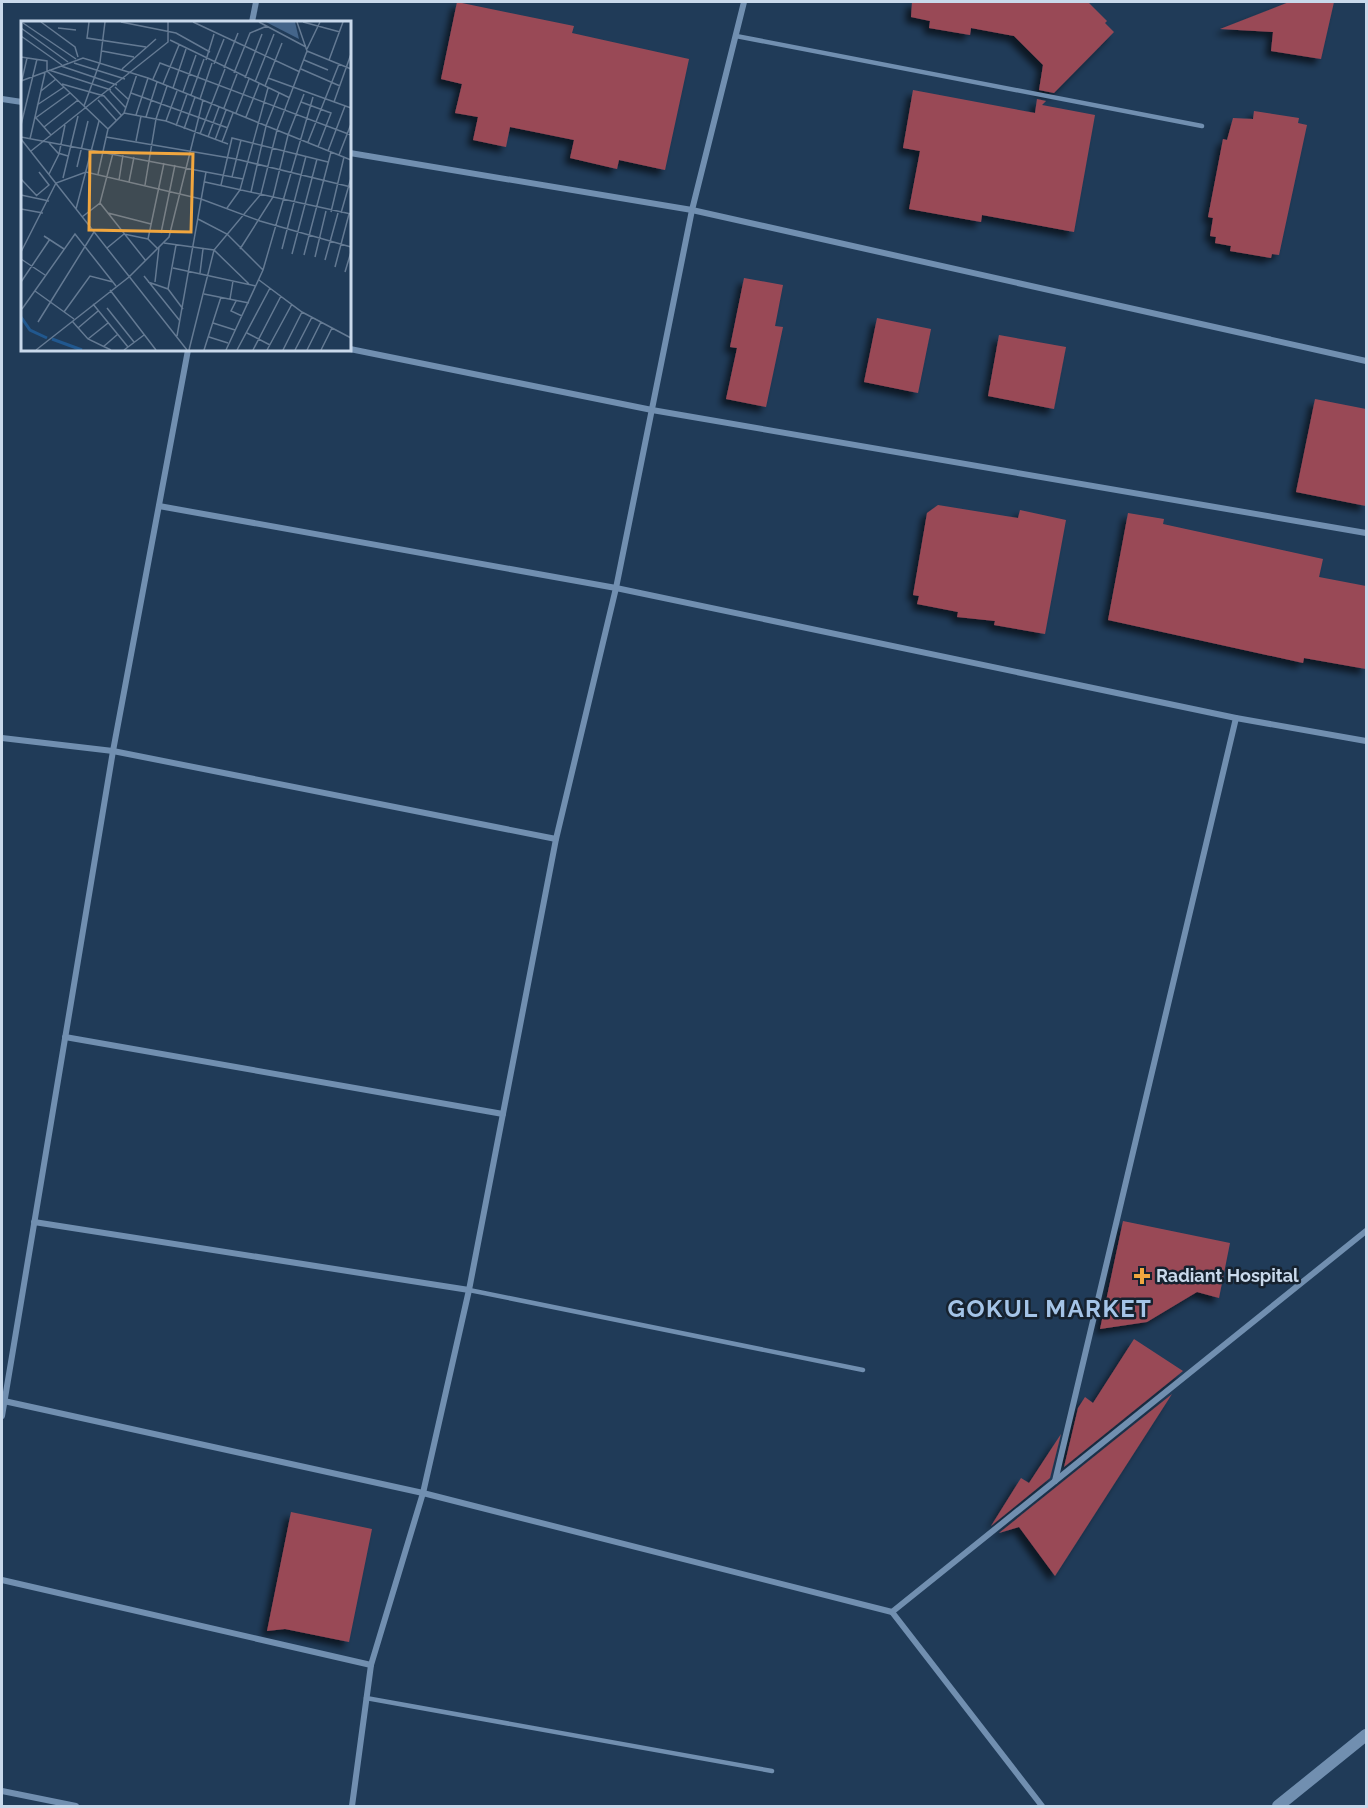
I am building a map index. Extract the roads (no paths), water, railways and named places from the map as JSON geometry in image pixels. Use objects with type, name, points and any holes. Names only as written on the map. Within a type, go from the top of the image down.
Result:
[{"type":"main road","points":[[1278,1806],[1366,1735]]},
{"type":"street","points":[[252,21],[256,2]]},
{"type":"street","points":[[352,1806],[371,1665],[423,1493],[469,1290],[556,839],[616,588],[692,210],[744,2]]},
{"type":"street","points":[[2,99],[21,102]]},
{"type":"street","points":[[351,153],[692,210],[1366,361]]},
{"type":"street","points":[[351,349],[652,410],[1366,533]]},
{"type":"street","points":[[2,1416],[114,751],[188,351]]},
{"type":"street","points":[[159,506],[616,588],[1236,718],[1366,741]]},
{"type":"street","points":[[1055,1482],[1236,718]]},
{"type":"street","points":[[2,738],[114,751],[556,839]]},
{"type":"street","points":[[65,1037],[504,1114]]},
{"type":"street","points":[[34,1222],[469,1290]]},
{"type":"street","points":[[892,1612],[1366,1231]]},
{"type":"street","points":[[4,1401],[423,1493],[892,1612],[1042,1806]]},
{"type":"street","points":[[2,1580],[371,1665]]},
{"type":"street","points":[[2,1791],[76,1806]]},
{"type":"lane","points":[[735,36],[1202,126]]},
{"type":"lane","points":[[469,1290],[863,1370]]},
{"type":"lane","points":[[366,1698],[772,1771]]},
{"type":"place","name":"Radiant Hospital","points":[[1142,1276]]},
{"type":"district","name":"GOKUL MARKET","points":[[1050,1309]]}]
